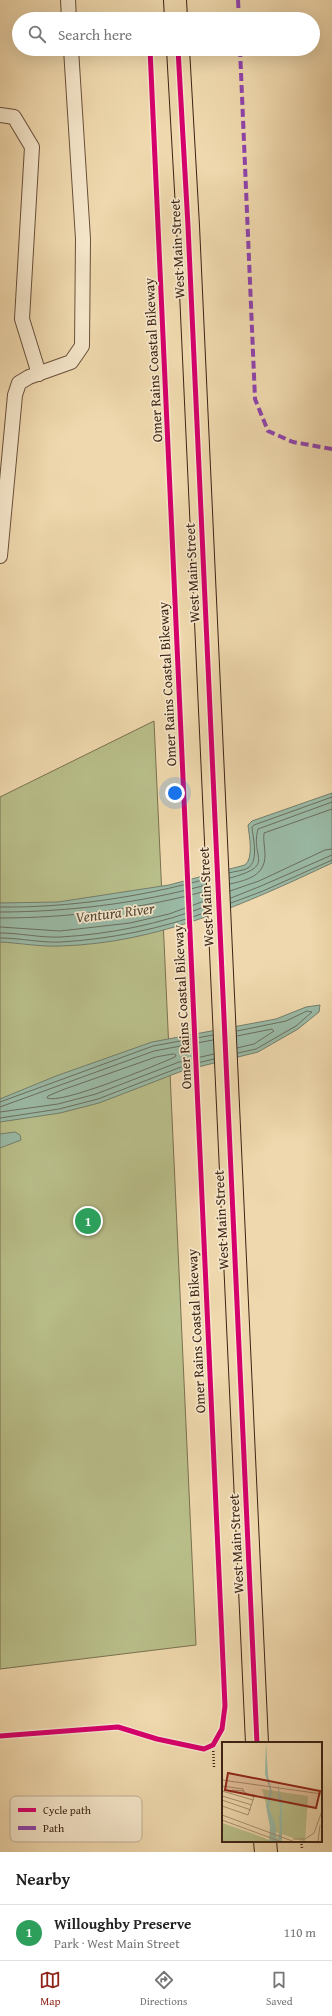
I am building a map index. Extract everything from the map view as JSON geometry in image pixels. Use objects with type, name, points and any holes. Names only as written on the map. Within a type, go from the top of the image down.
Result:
[{"type":"main road","points":[[175,0],[176,12]]},
{"type":"main road","name":"West Main Street","points":[[178,56],[188,226],[257,1738]]},
{"type":"main road","points":[[265,1842],[266,1852]]},
{"type":"lane","points":[[68,0],[69,12]]},
{"type":"lane","points":[[0,556],[15,395],[19,384],[29,377],[71,362],[82,346],[84,239],[71,56]]},
{"type":"lane","points":[[0,115],[14,116],[32,147],[22,319],[39,374]]},
{"type":"path","points":[[213,1744],[214,1767]]},
{"type":"path","points":[[301,1842],[302,1848]]},
{"type":"green space","points":[[154,721],[196,1645],[0,1669],[0,797]]},
{"type":"water","name":"Ventura River","points":[[332,793],[332,863],[267,893],[200,919],[132,938],[61,946],[0,942],[0,903],[58,902],[169,885],[245,865],[248,862],[250,852],[248,825],[252,821]]},
{"type":"water","points":[[320,1005],[319,1012],[298,1029],[258,1052],[182,1071],[99,1103],[60,1113],[0,1122],[0,1099],[56,1076],[152,1042],[276,1019],[306,1007]]},
{"type":"water","points":[[15,1132],[20,1135],[21,1140],[0,1148],[0,1134]]},
{"type":"marked path","points":[[238,0],[239,12]]},
{"type":"marked path","points":[[240,56],[255,399],[268,431],[293,442],[332,449]]},
{"type":"cycle path","name":"Omer Rains Coastal Bikeway","points":[[0,1736],[118,1727],[157,1739],[204,1749],[213,1745],[222,1729],[225,1706],[150,56]]},
{"type":"cycle path","points":[[178,56],[188,226],[257,1742]]},
{"type":"place","name":"Willoughby Preserve","points":[[88,1221]]}]
